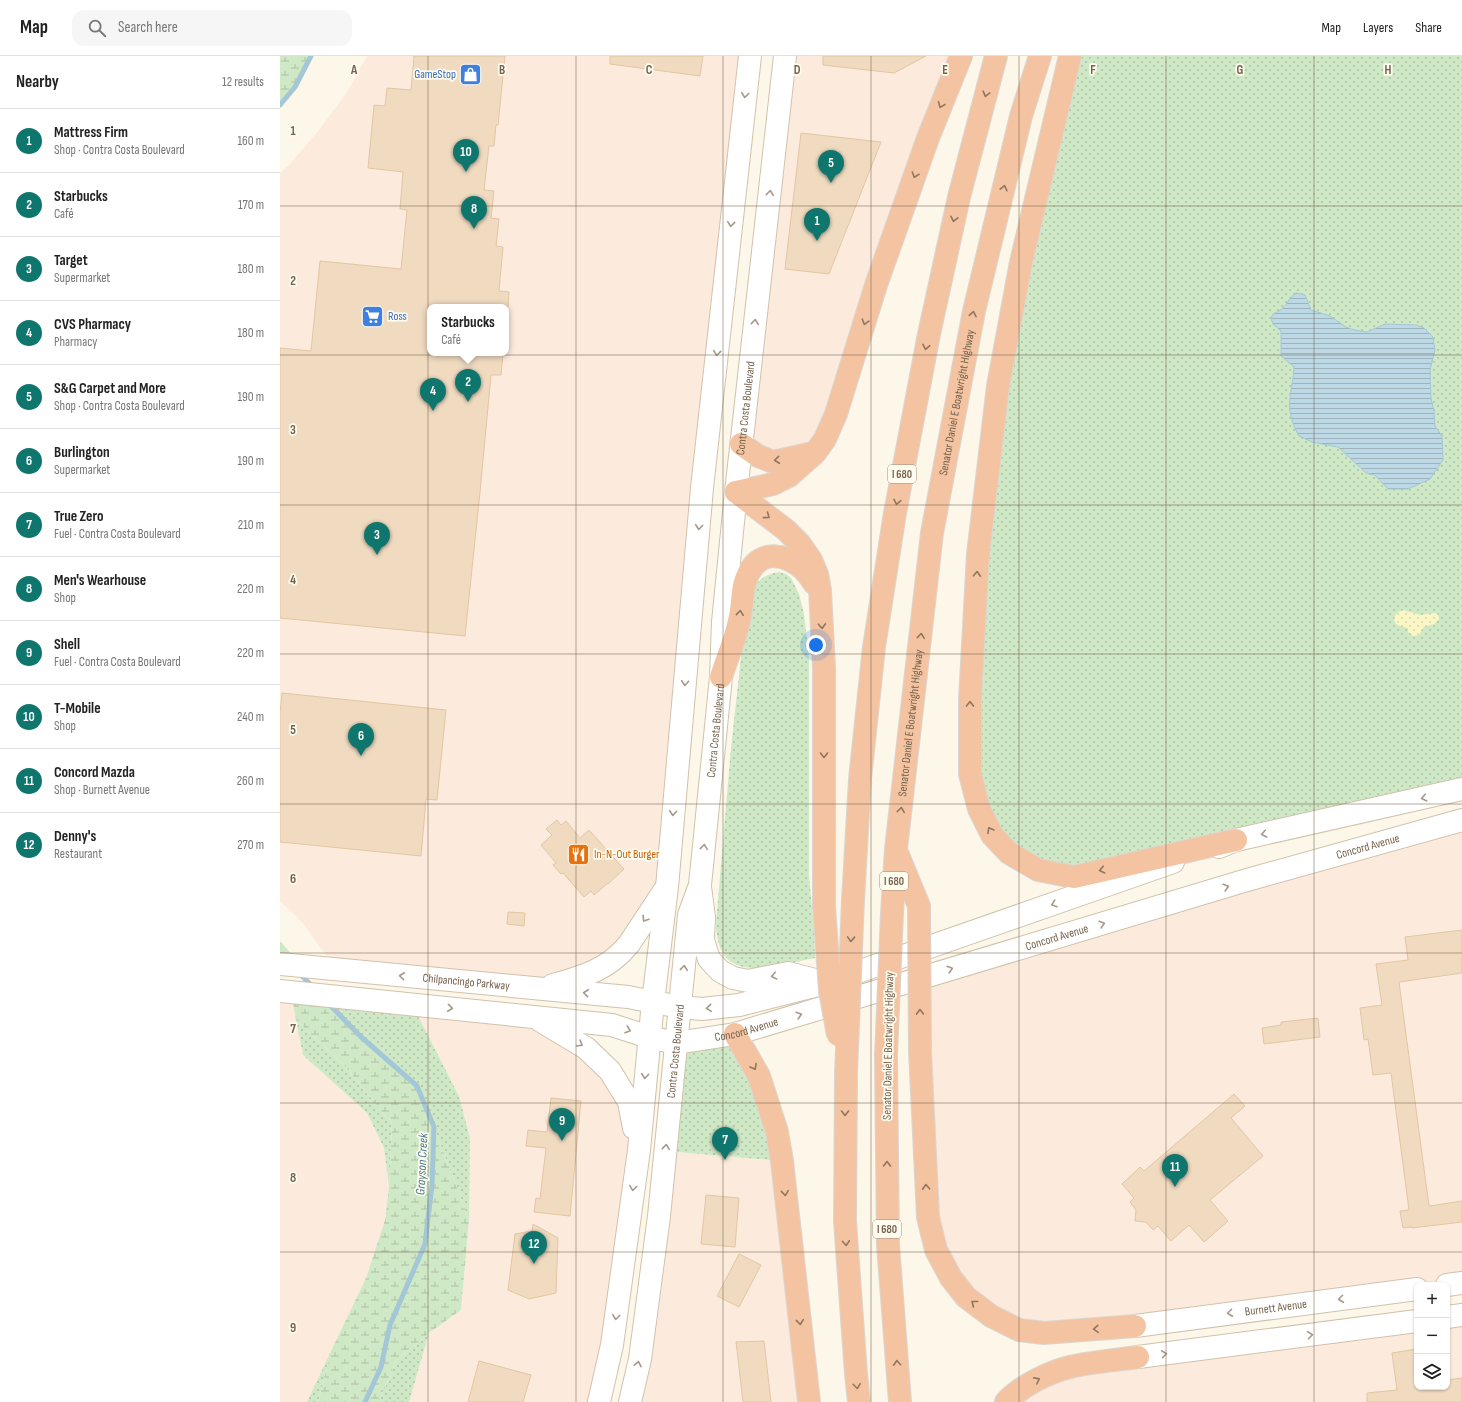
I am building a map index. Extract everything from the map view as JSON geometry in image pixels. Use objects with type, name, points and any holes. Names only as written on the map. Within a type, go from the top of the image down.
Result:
[{"type":"highway","points":[[736,492],[773,484],[789,476],[815,452],[825,439],[836,414],[876,285],[928,138],[961,56]]},
{"type":"highway","name":"I 680","points":[[859,1402],[845,1221],[846,1074],[853,900],[860,780],[874,647],[895,513],[929,334],[958,197],[996,56]]},
{"type":"highway","name":"Senator Daniel E Boatwright Highway","points":[[900,1402],[888,1245],[886,1056],[896,849],[932,533],[974,311],[1021,116],[1040,56]]},
{"type":"highway","points":[[1070,56],[1021,262],[998,386],[978,554],[970,699],[970,774],[979,809],[992,835],[1009,853],[1038,870],[1074,877],[1236,840]]},
{"type":"highway","points":[[741,444],[758,456],[772,462],[815,452]]},
{"type":"highway","points":[[736,492],[786,530],[800,544],[811,560],[817,574],[820,590],[824,668],[824,906],[830,991],[846,1074]]},
{"type":"highway","points":[[721,677],[740,621],[743,586],[754,564],[766,557],[781,556],[790,560],[804,570],[820,590]]},
{"type":"highway","points":[[896,849],[919,906],[920,1051],[928,1217],[936,1250],[951,1278],[966,1297],[991,1316],[1019,1330],[1044,1333],[1135,1326]]},
{"type":"highway","points":[[735,1034],[759,1076],[777,1132],[782,1161],[809,1402]]},
{"type":"highway","points":[[1006,1402],[1010,1397],[1036,1380],[1070,1367],[1138,1357]]},
{"type":"main road","points":[[599,1402],[612,1345],[639,1150],[653,1002],[667,887],[702,488],[750,56]]},
{"type":"main road","name":"Contra Costa Boulevard","points":[[630,1402],[640,1359],[658,1228],[689,915],[700,886],[721,677],[724,622],[736,492],[785,56]]},
{"type":"main road","name":"Concord Avenue","points":[[653,1002],[702,1009],[739,1005],[826,983],[1236,840],[1462,789]]},
{"type":"main road","name":"Concord Avenue","points":[[650,1038],[676,1043],[735,1034],[1247,880],[1462,820]]},
{"type":"main road","points":[[700,886],[706,950],[709,959],[720,971],[734,978],[748,981],[788,973],[826,983]]},
{"type":"main road","points":[[539,988],[580,978],[610,963],[629,944],[667,887]]},
{"type":"main road","name":"Chilpancingo Parkway","points":[[280,964],[628,997],[653,1002]]},
{"type":"main road","points":[[349,998],[369,992],[401,990],[423,992],[430,987],[432,979]]},
{"type":"main road","points":[[285,991],[612,1025],[650,1038]]},
{"type":"main road","points":[[535,1017],[586,1048],[610,1071],[630,1102],[639,1150]]},
{"type":"main road","points":[[1450,1285],[1462,1284]]},
{"type":"main road","name":"Burnett Avenue","points":[[1135,1326],[1414,1289]]},
{"type":"main road","points":[[1450,1317],[1462,1315]]},
{"type":"main road","points":[[1138,1357],[1414,1321]]},
{"type":"shaded area","points":[[367,56],[750,56],[667,887],[629,944],[539,988],[336,969],[301,921],[280,901],[280,173],[290,164],[319,130],[347,92]]},
{"type":"shaded area","points":[[785,56],[961,56],[825,439],[773,462],[741,444]]},
{"type":"shaded area","points":[[1462,826],[1462,1283],[1414,1282],[1414,1285],[1044,1333],[991,1316],[936,1250],[919,986]]},
{"type":"shaded area","points":[[280,991],[291,992],[303,1055],[367,1113],[384,1148],[389,1187],[385,1220],[366,1278],[307,1402],[280,1402]]},
{"type":"shaded area","points":[[412,1004],[535,1017],[610,1071],[639,1150],[597,1402],[409,1402],[429,1333],[461,1310],[469,1220],[470,1138],[459,1096]]},
{"type":"shaded area","points":[[666,1151],[782,1161],[809,1402],[630,1402]]},
{"type":"shaded area","points":[[1462,1315],[1462,1402],[1006,1402],[1036,1380],[1414,1321],[1414,1390],[1450,1390],[1450,1317]]},
{"type":"green space","points":[[280,56],[311,56],[295,87],[280,105]]},
{"type":"green space","points":[[1070,56],[1462,56],[1462,789],[1074,877],[992,835],[979,809],[978,554]]},
{"type":"green space","points":[[779,572],[786,574],[791,578],[799,594],[804,614],[809,659],[809,876],[815,958],[765,968],[750,968],[736,965],[726,957],[719,943],[716,923],[731,748],[747,602],[755,586],[762,578],[772,573]]},
{"type":"green space","points":[[280,941],[302,966],[280,964]]},
{"type":"green space","points":[[291,992],[322,995],[360,1036],[417,1086],[469,1220],[461,1310],[429,1333],[396,1361],[379,1402],[318,1402],[331,1351],[366,1278],[385,1220],[389,1187],[392,1124],[344,1065],[296,1020]]},
{"type":"green space","points":[[322,995],[412,1004],[459,1096],[470,1138],[469,1220],[417,1086],[360,1036]]},
{"type":"green space","points":[[296,1020],[344,1065],[392,1124],[389,1187],[384,1148],[367,1113],[303,1055]]},
{"type":"green space","points":[[735,1034],[782,1161],[666,1151],[676,1043]]},
{"type":"green space","points":[[429,1333],[409,1402],[379,1402],[396,1361]]},
{"type":"green space","points":[[331,1351],[318,1402],[307,1402]]},
{"type":"sand","points":[[1403,610],[1420,615],[1434,613],[1438,614],[1439,619],[1434,624],[1424,627],[1419,635],[1413,636],[1408,632],[1408,628],[1395,623],[1394,618],[1396,614]]},
{"type":"water","points":[[1296,293],[1305,295],[1311,310],[1330,316],[1346,327],[1354,330],[1367,332],[1385,324],[1416,325],[1424,328],[1433,337],[1435,350],[1430,370],[1431,398],[1435,426],[1442,436],[1443,460],[1430,479],[1408,489],[1388,489],[1375,475],[1366,473],[1338,447],[1312,442],[1299,436],[1294,426],[1290,410],[1290,394],[1294,367],[1281,356],[1281,331],[1273,324],[1271,318],[1273,314],[1282,309]]},
{"type":"building","points":[[414,56],[505,56],[498,125],[496,125],[494,146],[489,146],[484,190],[494,191],[491,218],[499,219],[496,246],[503,247],[499,291],[509,292],[508,304],[427,304],[427,356],[503,356],[501,375],[491,375],[465,636],[280,618],[280,348],[311,351],[320,261],[401,269],[407,210],[400,209],[403,172],[368,168],[374,105],[385,106],[387,88],[411,90]]},
{"type":"building","points":[[610,56],[703,56],[700,76],[610,64]]},
{"type":"building","points":[[823,56],[926,56],[894,73],[823,65]]},
{"type":"building","points":[[801,133],[881,142],[829,274],[785,269]]},
{"type":"building","points":[[282,693],[446,710],[437,800],[426,799],[421,856],[280,842],[280,713]]},
{"type":"building","name":"In-N-Out Burger","points":[[557,820],[561,825],[566,821],[580,838],[589,830],[624,869],[594,895],[591,891],[584,897],[563,873],[561,874],[553,865],[556,863],[541,845],[552,835],[546,829]]},
{"type":"building","points":[[508,912],[525,913],[524,926],[507,924]]},
{"type":"building","points":[[1462,930],[1462,973],[1399,982],[1429,1206],[1462,1201],[1462,1222],[1403,1228],[1400,1211],[1409,1210],[1391,1073],[1373,1075],[1368,1039],[1364,1040],[1360,1008],[1382,1005],[1376,964],[1408,960],[1405,937]]},
{"type":"building","points":[[1318,1018],[1320,1037],[1264,1044],[1262,1028],[1281,1025],[1281,1022]]},
{"type":"building","points":[[1234,1094],[1245,1106],[1231,1118],[1263,1156],[1210,1200],[1228,1221],[1204,1242],[1189,1225],[1171,1241],[1158,1226],[1153,1230],[1146,1222],[1135,1221],[1136,1210],[1130,1202],[1134,1198],[1122,1184],[1140,1167],[1144,1171]]},
{"type":"building","points":[[551,1098],[581,1101],[570,1216],[534,1212],[536,1198],[540,1199],[546,1148],[526,1146],[528,1130],[547,1132]]},
{"type":"building","points":[[706,1195],[739,1198],[735,1247],[701,1244]]},
{"type":"building","points":[[533,1224],[558,1238],[556,1293],[529,1299],[508,1290],[515,1234],[532,1231]]},
{"type":"building","points":[[739,1254],[761,1265],[739,1307],[717,1296]]},
{"type":"building","points":[[764,1341],[771,1402],[743,1402],[736,1342]]},
{"type":"building","points":[[1414,1349],[1414,1390],[1450,1390],[1450,1380],[1462,1378],[1462,1402],[1367,1402],[1367,1393],[1397,1390],[1392,1353]]},
{"type":"building","points":[[479,1361],[531,1375],[523,1402],[468,1402]]},
{"type":"waterway","name":"Grayson Creek","points":[[280,105],[295,87],[311,56]]},
{"type":"waterway","name":"Grayson Creek","points":[[299,973],[313,987]]},
{"type":"waterway","name":"Grayson Creek","points":[[328,1003],[360,1036],[417,1086],[434,1127],[432,1185],[425,1244],[390,1325],[381,1367],[365,1402]]},
{"type":"place","name":"GameStop","points":[[471,74]]},
{"type":"place","name":"T-Mobile","points":[[466,172]]},
{"type":"place","name":"S&G Carpet and More","points":[[831,183]]},
{"type":"place","name":"Men's Wearhouse","points":[[474,229]]},
{"type":"place","name":"Mattress Firm","points":[[817,241]]},
{"type":"place","name":"Ross","points":[[372,316]]},
{"type":"place","name":"Starbucks","points":[[468,402]]},
{"type":"place","name":"CVS Pharmacy","points":[[433,411]]},
{"type":"place","name":"Target","points":[[377,555]]},
{"type":"place","name":"Burlington","points":[[361,756]]},
{"type":"place","name":"In-N-Out Burger","points":[[579,854]]},
{"type":"place","name":"Shell","points":[[562,1141]]},
{"type":"place","name":"True Zero","points":[[725,1160]]},
{"type":"place","name":"Concord Mazda","points":[[1175,1187]]},
{"type":"place","name":"Denny's","points":[[534,1264]]}]
